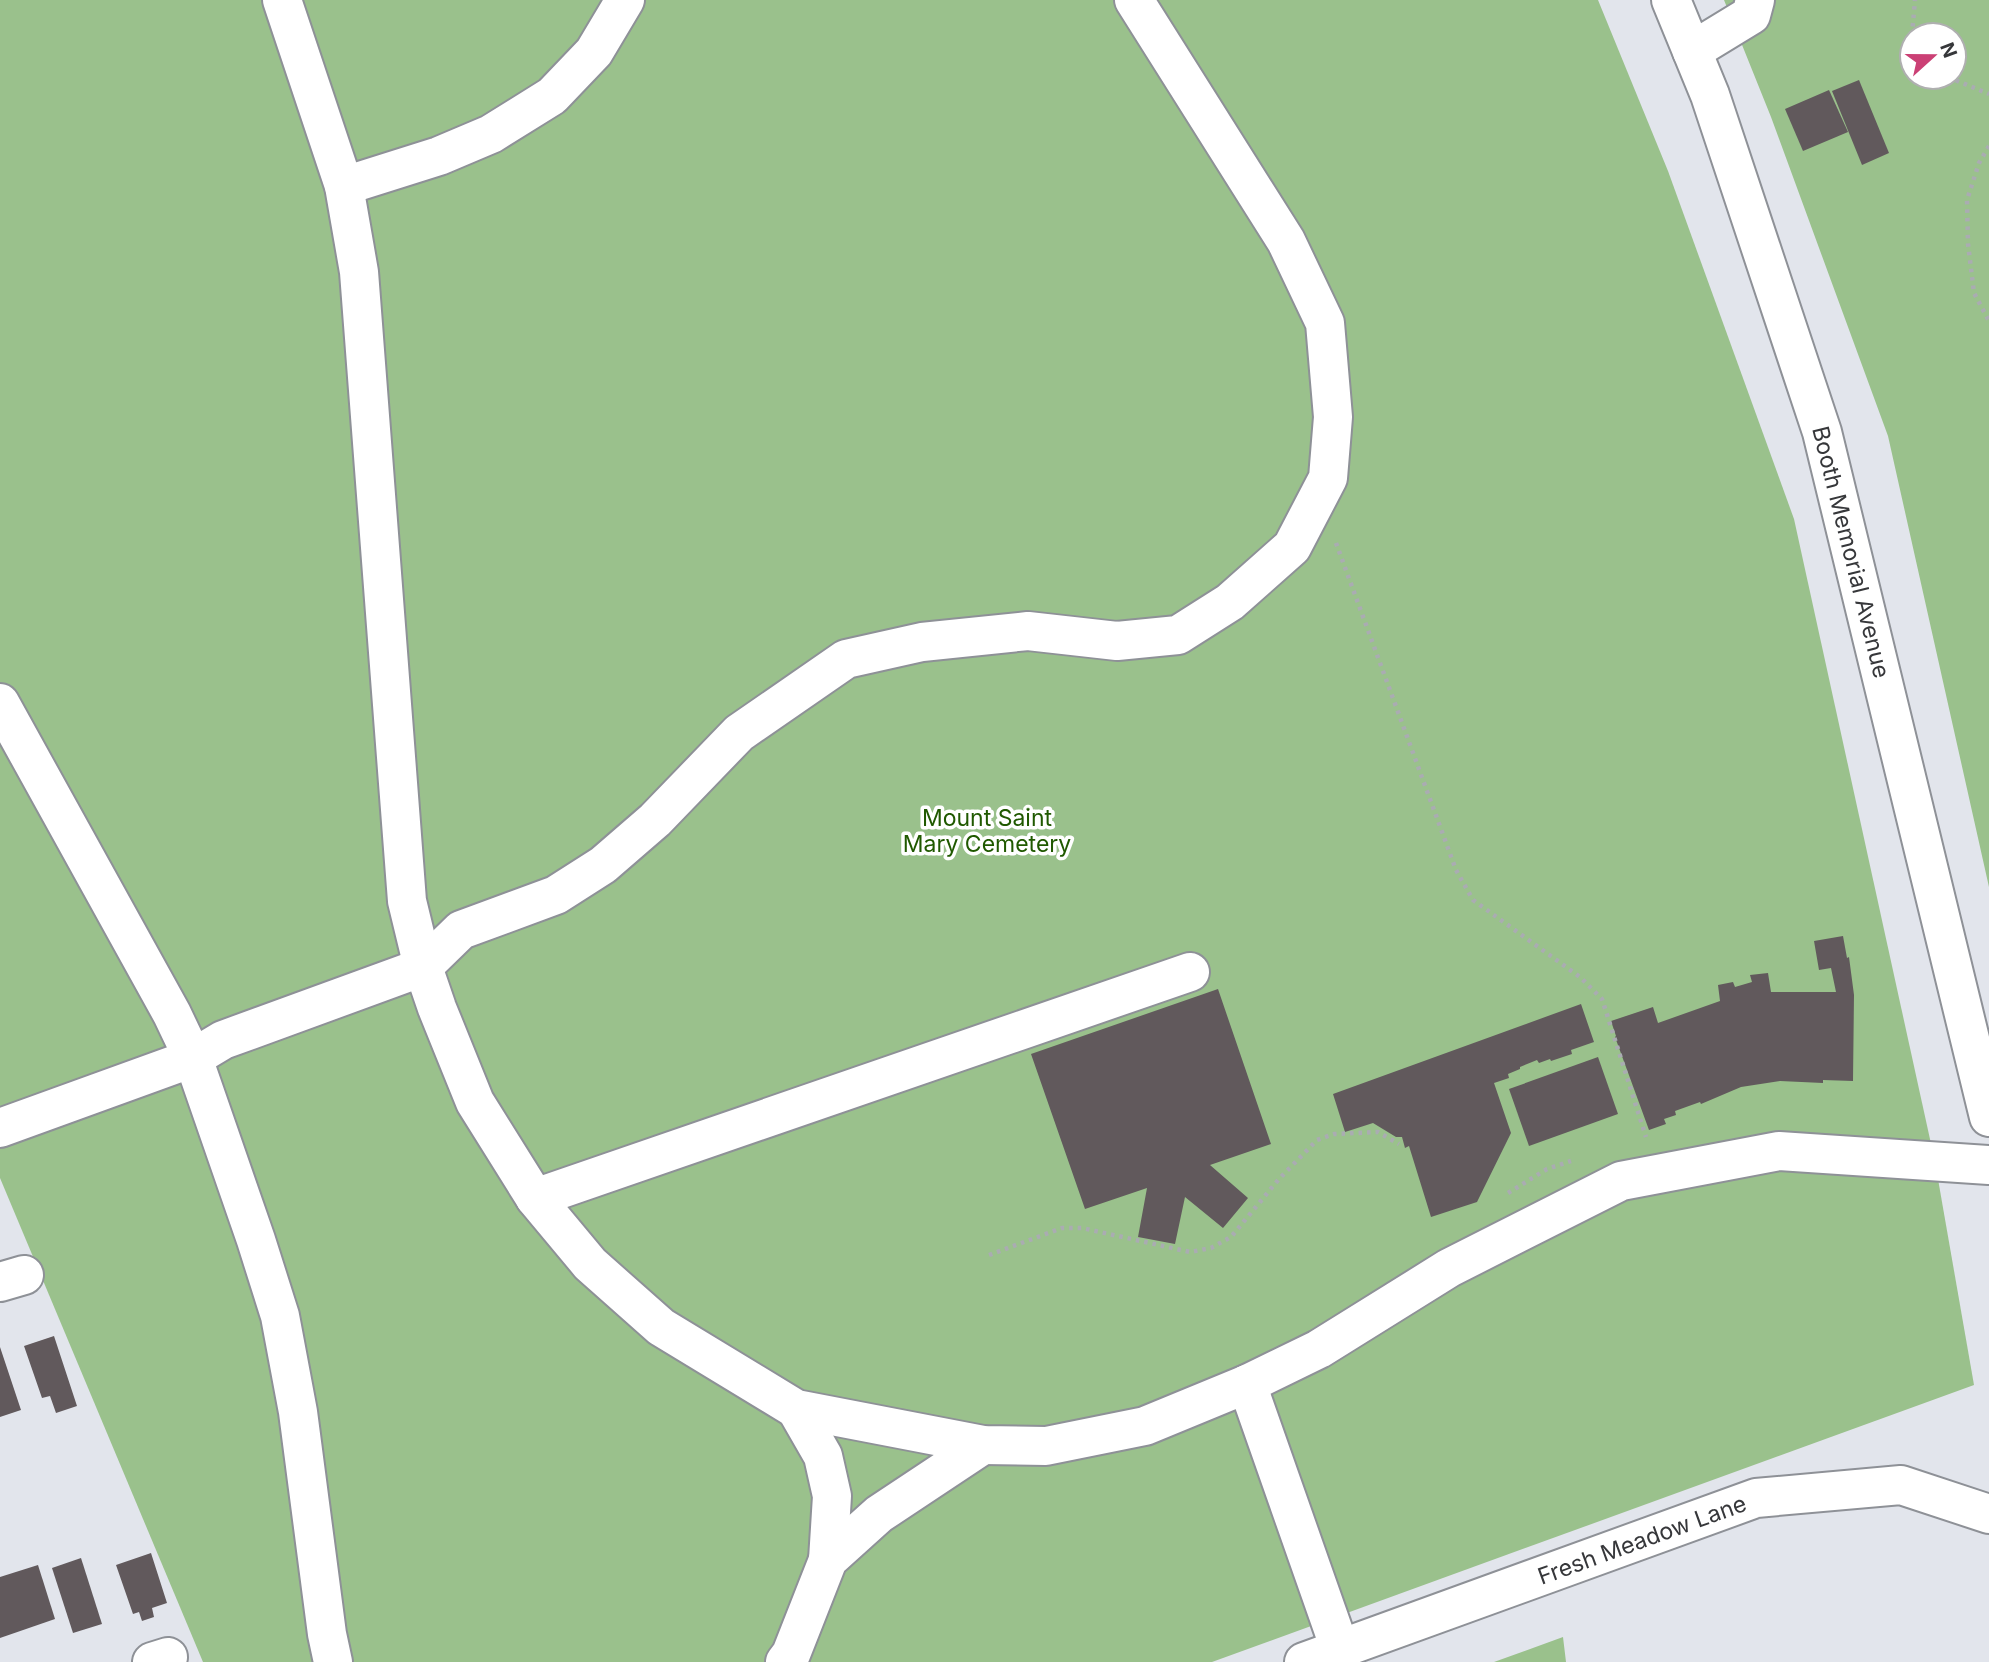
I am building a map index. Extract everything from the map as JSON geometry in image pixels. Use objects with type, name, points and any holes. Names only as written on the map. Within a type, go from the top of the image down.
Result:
[{"type":"street","points":[[282,0],[344,186],[359,272],[407,901],[423,967],[475,1102],[535,1198],[590,1264],[661,1327],[796,1409],[983,1445],[1046,1446],[1145,1426],[1247,1384],[1319,1349],[1449,1268],[1621,1181],[1779,1151],[1989,1165]]},
{"type":"street","points":[[344,186],[439,156],[491,134],[552,96],[594,52],[625,0]]},
{"type":"street","points":[[0,1128],[193,1058],[223,1040],[423,967],[461,930],[556,895],[603,865],[655,820],[739,733],[846,659],[922,642],[1028,631],[1117,641],[1178,635],[1230,602],[1292,547],[1328,478],[1333,417],[1325,323],[1286,241],[1134,0]]},
{"type":"street","name":"Booth Memorial Avenue","points":[[1671,0],[1710,96],[1822,432],[1989,1117]]},
{"type":"street","points":[[1692,51],[1751,15],[1755,0]]},
{"type":"street","points":[[0,703],[172,1014],[193,1058],[256,1240],[279,1316],[298,1412],[333,1662]]},
{"type":"street","points":[[535,1198],[1190,972]]},
{"type":"street","points":[[1247,1384],[1340,1649]]},
{"type":"street","points":[[785,1662],[791,1654],[828,1560],[832,1496],[823,1456],[796,1409]]},
{"type":"street","points":[[828,1560],[878,1514],[983,1445]]},
{"type":"street","name":"Fresh Meadow Lane","points":[[1304,1662],[1756,1498],[1901,1485],[1989,1514]]},
{"type":"path","points":[[1913,21],[1915,0]]},
{"type":"path","points":[[1968,85],[1989,94]]},
{"type":"path","points":[[1989,146],[1979,163],[1967,200],[1968,244],[1974,293],[1989,321]]},
{"type":"path","points":[[1319,497],[1456,870],[1474,900],[1580,977],[1602,999],[1647,1137],[1635,1141]]},
{"type":"path","points":[[989,1255],[1062,1228],[1082,1228],[1190,1252],[1211,1248],[1231,1237],[1279,1179],[1317,1140],[1334,1134],[1378,1132],[1399,1144]]},
{"type":"path","points":[[1499,1198],[1547,1169],[1572,1161]]},
{"type":"green space","name":"Mount Saint Mary Cemetery","points":[[0,0],[1598,0],[1668,171],[1794,519],[1935,1162],[1974,1385],[1212,1662],[203,1662],[0,1178]]},
{"type":"green space","points":[[1724,0],[1989,0],[1989,887],[1888,436],[1771,117]]},
{"type":"green space","points":[[1563,1637],[1566,1662],[1494,1662]]},
{"type":"building","points":[[1859,80],[1889,153],[1862,165],[1832,91]]},
{"type":"building","points":[[1829,90],[1848,132],[1803,151],[1785,109]]},
{"type":"building","points":[[1843,936],[1854,995],[1853,1081],[1780,1081],[1741,1087],[1701,1104],[1700,1102],[1675,1111],[1676,1115],[1664,1119],[1666,1124],[1649,1130],[1611,1021],[1653,1007],[1658,1023],[1720,1001],[1718,985],[1733,982],[1735,987],[1752,982],[1750,975],[1768,973],[1771,992],[1836,992],[1831,968],[1819,970],[1814,941]]},
{"type":"building","points":[[1218,989],[1271,1144],[1210,1165],[1248,1198],[1223,1228],[1185,1197],[1175,1244],[1138,1237],[1147,1188],[1085,1209],[1031,1054]]},
{"type":"building","points":[[1581,1004],[1594,1042],[1551,1061],[1550,1059],[1539,1063],[1537,1060],[1508,1074],[1509,1078],[1494,1083],[1511,1133],[1477,1202],[1431,1217],[1409,1146],[1405,1148],[1402,1137],[1396,1137],[1373,1123],[1345,1132],[1333,1094]]},
{"type":"building","points":[[1598,1057],[1618,1114],[1529,1146],[1509,1089]]},
{"type":"building","points":[[54,1336],[77,1406],[56,1413],[50,1396],[42,1398],[24,1346]]},
{"type":"building","points":[[0,1347],[21,1410],[0,1417]]},
{"type":"building","points":[[151,1553],[167,1603],[152,1608],[154,1617],[142,1621],[139,1612],[133,1614],[116,1565]]},
{"type":"building","points":[[81,1558],[102,1624],[73,1633],[52,1568]]},
{"type":"building","points":[[38,1565],[55,1619],[0,1638],[0,1577]]}]
